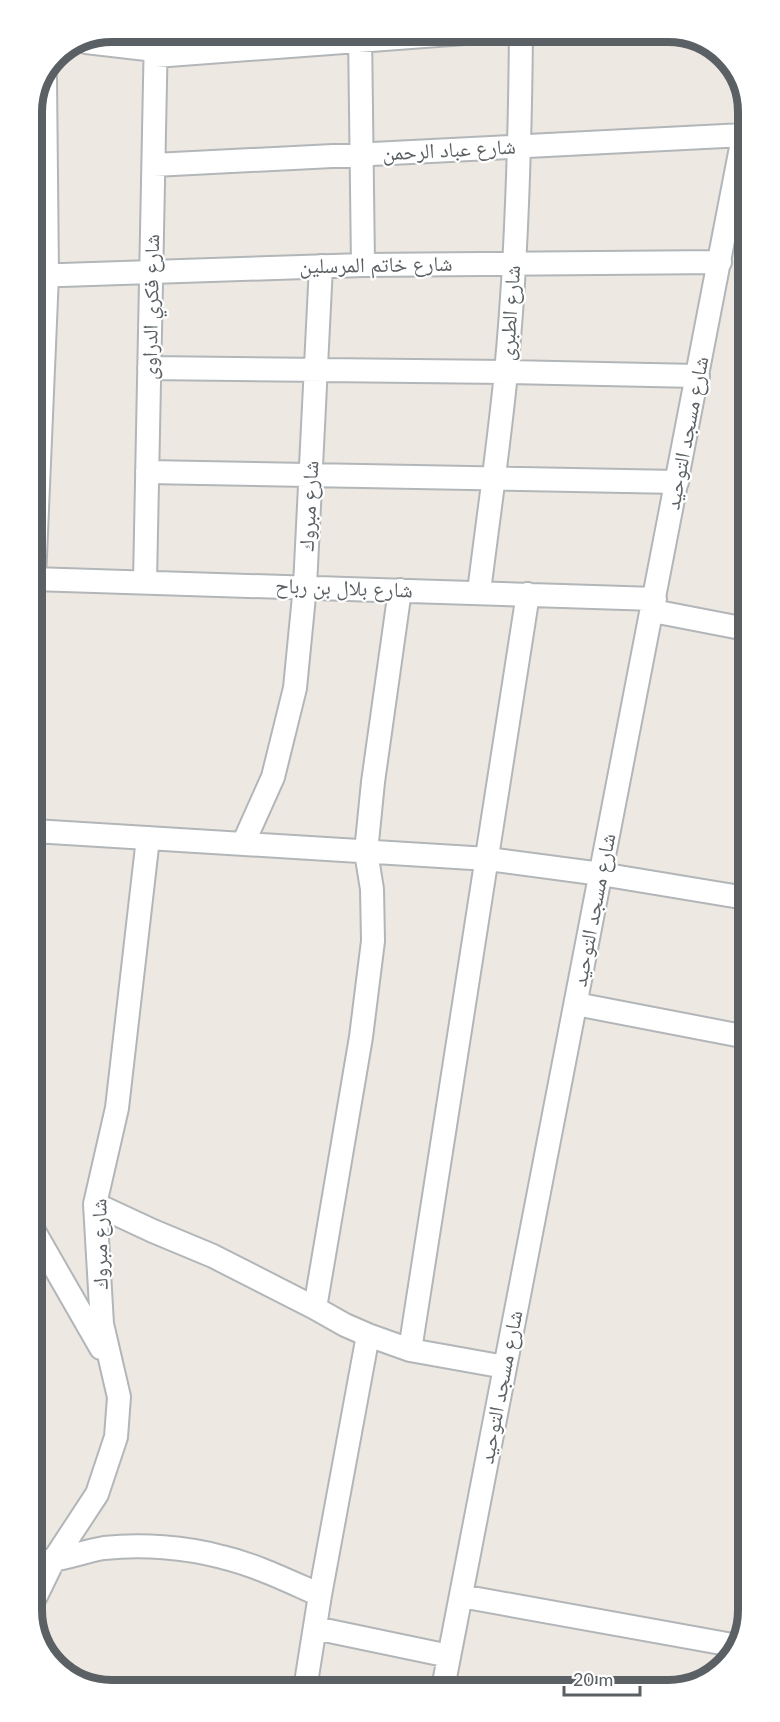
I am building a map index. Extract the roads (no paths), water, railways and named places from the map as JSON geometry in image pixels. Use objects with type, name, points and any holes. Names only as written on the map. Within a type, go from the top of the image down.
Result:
[{"type":"street","points":[[100,43],[155,46],[237,42]]},
{"type":"street","points":[[360,42],[363,265]]},
{"type":"street","name":"شارع الطبرى","points":[[480,592],[506,372],[520,147],[521,42]]},
{"type":"street","name":"شارع فكري الدراوى","points":[[145,582],[155,46]]},
{"type":"street","points":[[42,176],[45,93]]},
{"type":"street","name":"شارع عباد الرحمن","points":[[154,165],[738,134]]},
{"type":"street","name":"شارع مسجد التوحيد","points":[[444,1680],[738,166]]},
{"type":"street","name":"شارع خاتم المرسلين","points":[[42,275],[363,265],[720,262]]},
{"type":"street","name":"شارع مبروك","points":[[243,844],[273,777],[295,688],[305,586],[321,266]]},
{"type":"street","points":[[149,368],[698,376]]},
{"type":"street","points":[[147,472],[677,482]]},
{"type":"street","name":"شارع بلال بن رباح","points":[[42,579],[528,594],[654,605],[738,627]]},
{"type":"street","points":[[315,1308],[361,1037],[373,941],[372,889],[366,852],[373,782],[400,590]]},
{"type":"street","points":[[410,1350],[528,594]]},
{"type":"street","points":[[42,831],[488,860],[601,874],[738,897]]},
{"type":"street","name":"شارع مبروك","points":[[44,1562],[97,1494],[116,1437],[119,1397],[102,1324],[95,1204],[117,1108],[148,838]]},
{"type":"street","points":[[576,1004],[738,1035]]},
{"type":"street","points":[[95,1204],[153,1232],[213,1256],[368,1335],[410,1350],[505,1367]]},
{"type":"street","points":[[42,1245],[112,1367]]},
{"type":"street","points":[[306,1680],[368,1335]]},
{"type":"street","points":[[44,1562],[103,1548],[147,1547],[191,1550],[268,1572],[320,1595]]},
{"type":"street","points":[[461,1596],[729,1644]]},
{"type":"street","points":[[315,1628],[449,1656]]}]
